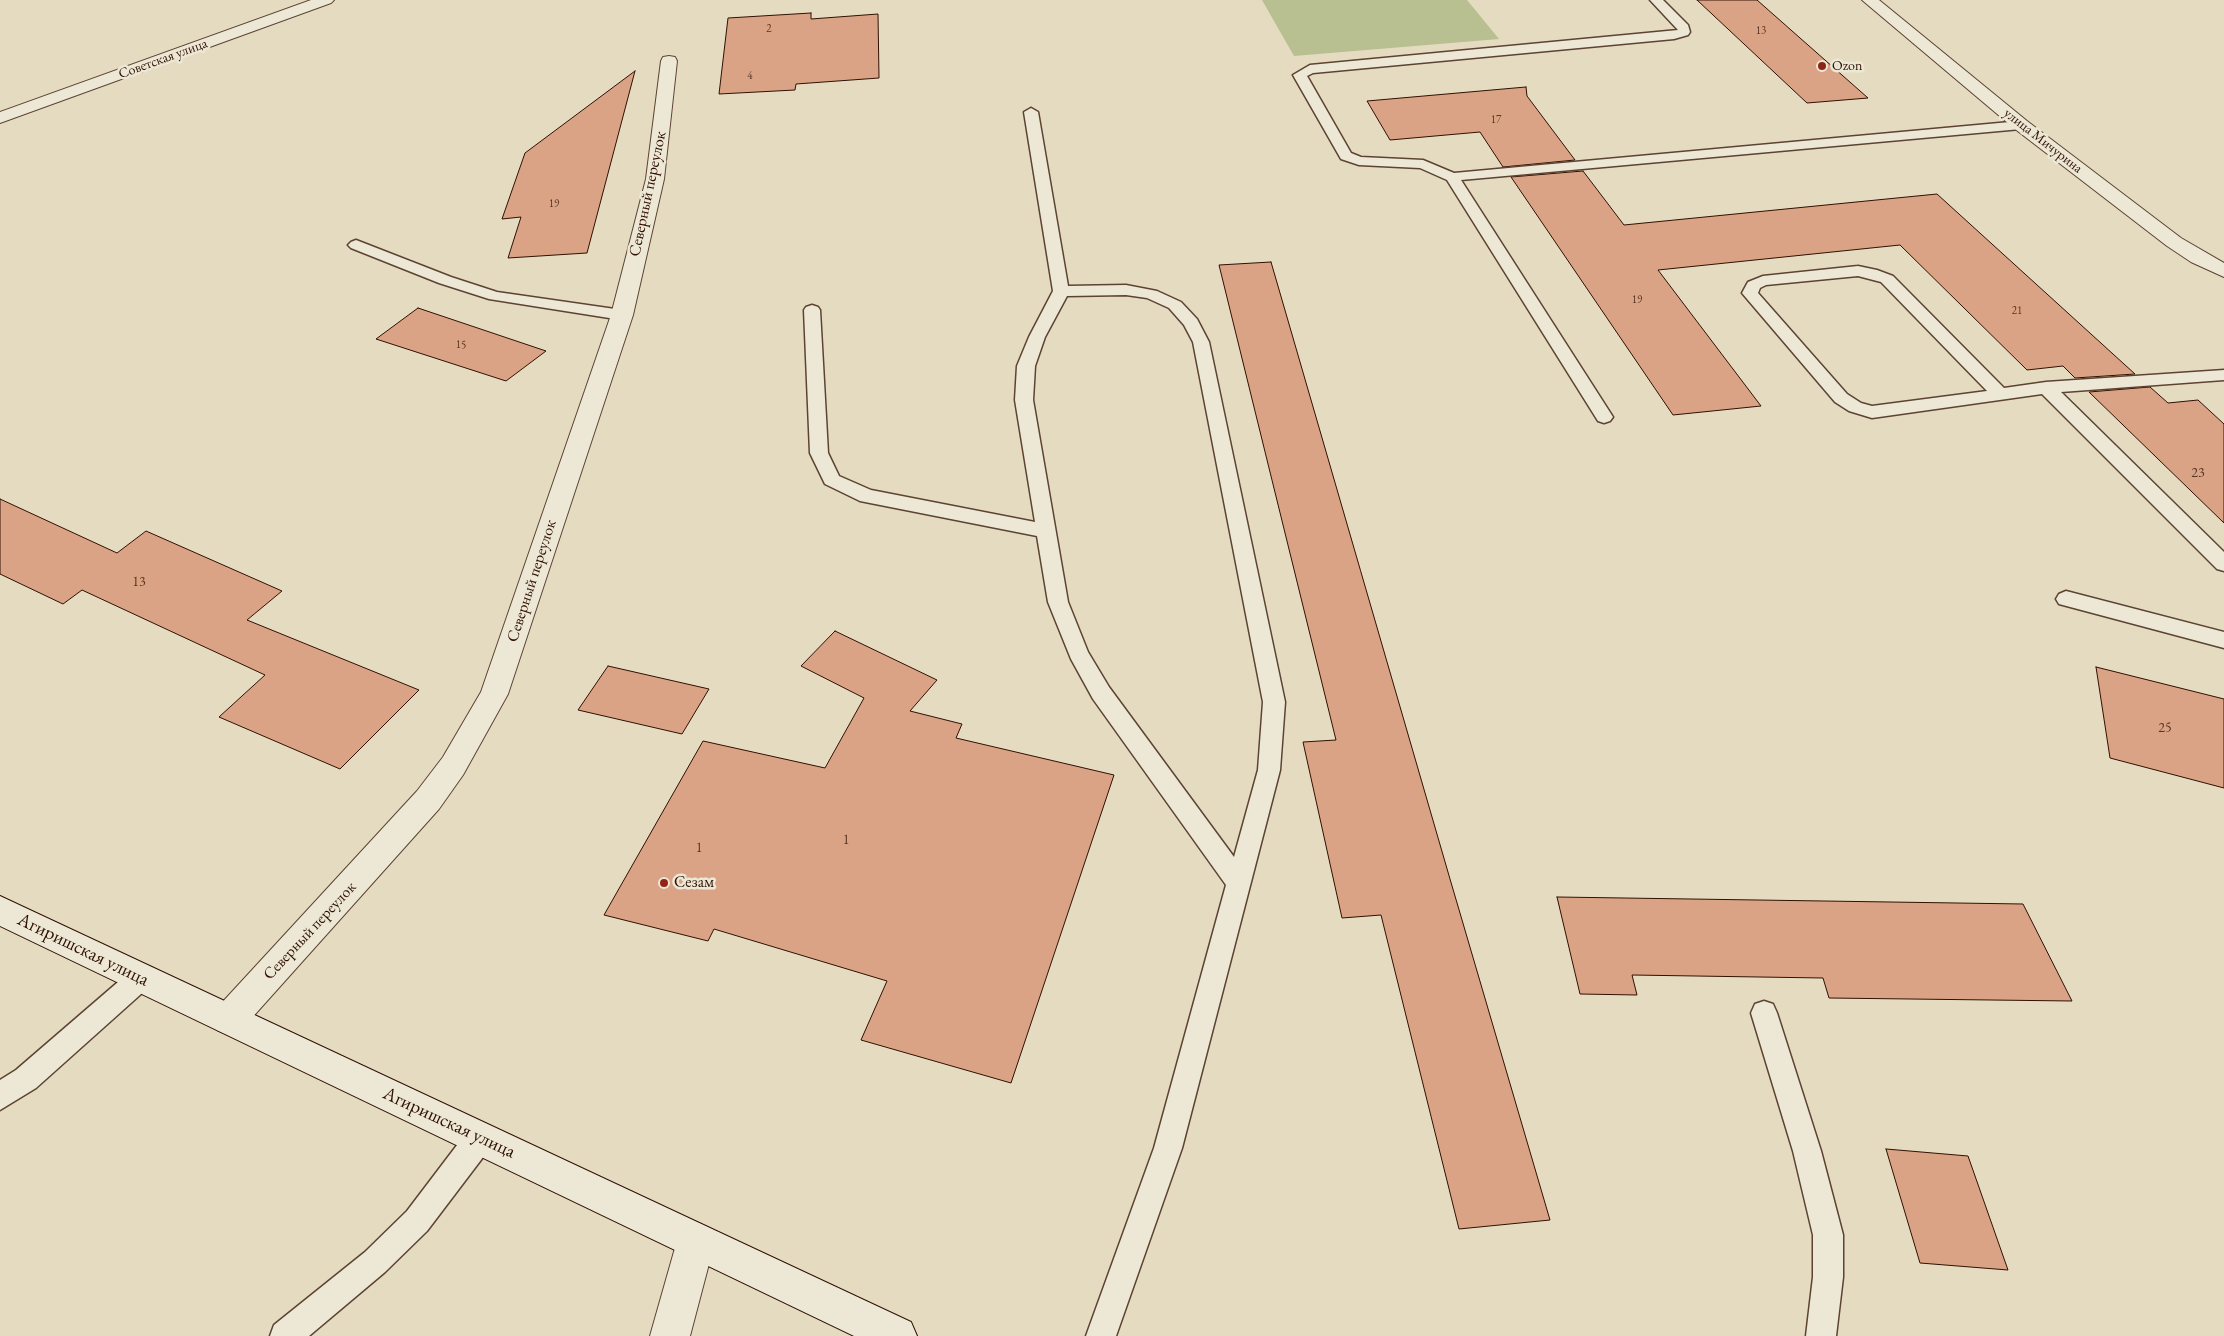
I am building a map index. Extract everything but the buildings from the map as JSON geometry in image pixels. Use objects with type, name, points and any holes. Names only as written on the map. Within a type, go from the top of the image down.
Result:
[{"type":"street","name":"улица Мичурина","points":[[1870,0],[2021,125],[2174,242],[2198,258],[2224,271]]},
{"type":"street","name":"Советская улица","points":[[0,118],[314,2]]},
{"type":"street","name":"Северный переулок","points":[[229,1019],[428,800],[453,766],[494,694],[622,315],[655,179],[670,61]]},
{"type":"street","name":"Агиришская улица","points":[[0,910],[897,1336]]},
{"type":"street","points":[[670,1336],[696,1240]]},
{"type":"lane","points":[[1656,0],[1684,28],[1684,32],[1674,36],[1310,68],[1300,75],[1346,156],[1359,161],[1423,164],[1452,177],[2021,125]]},
{"type":"lane","points":[[1031,112],[1061,291],[1037,336],[1026,366],[1024,400],[1058,602],[1078,652],[1101,693],[1239,883]]},
{"type":"lane","points":[[1452,177],[1604,417]]},
{"type":"lane","points":[[356,245],[445,280],[495,296],[622,315]]},
{"type":"lane","points":[[2000,394],[1886,279],[1871,273],[1858,271],[1763,281],[1754,285],[1750,293],[1841,398],[1855,407],[1872,412],[2046,388],[2224,375]]},
{"type":"lane","points":[[1061,291],[1126,290],[1151,294],[1175,305],[1191,322],[1201,342],[1274,702],[1269,770],[1168,1148],[1101,1336]]},
{"type":"lane","points":[[812,310],[819,453],[832,480],[867,496],[1046,531]]},
{"type":"lane","points":[[2046,388],[2224,564]]},
{"type":"lane","points":[[2066,599],[2224,640]]},
{"type":"lane","points":[[0,1096],[26,1079],[142,978]]},
{"type":"lane","points":[[1764,1013],[1807,1151],[1828,1235],[1828,1277],[1821,1336]]},
{"type":"lane","points":[[285,1336],[375,1262],[417,1221],[480,1138]]},
{"type":"green space","points":[[1262,0],[1467,0],[1499,39],[1294,56]]},
{"type":"place","name":"Ozon","points":[[1822,66]]},
{"type":"place","name":"Сезам","points":[[664,883]]}]
